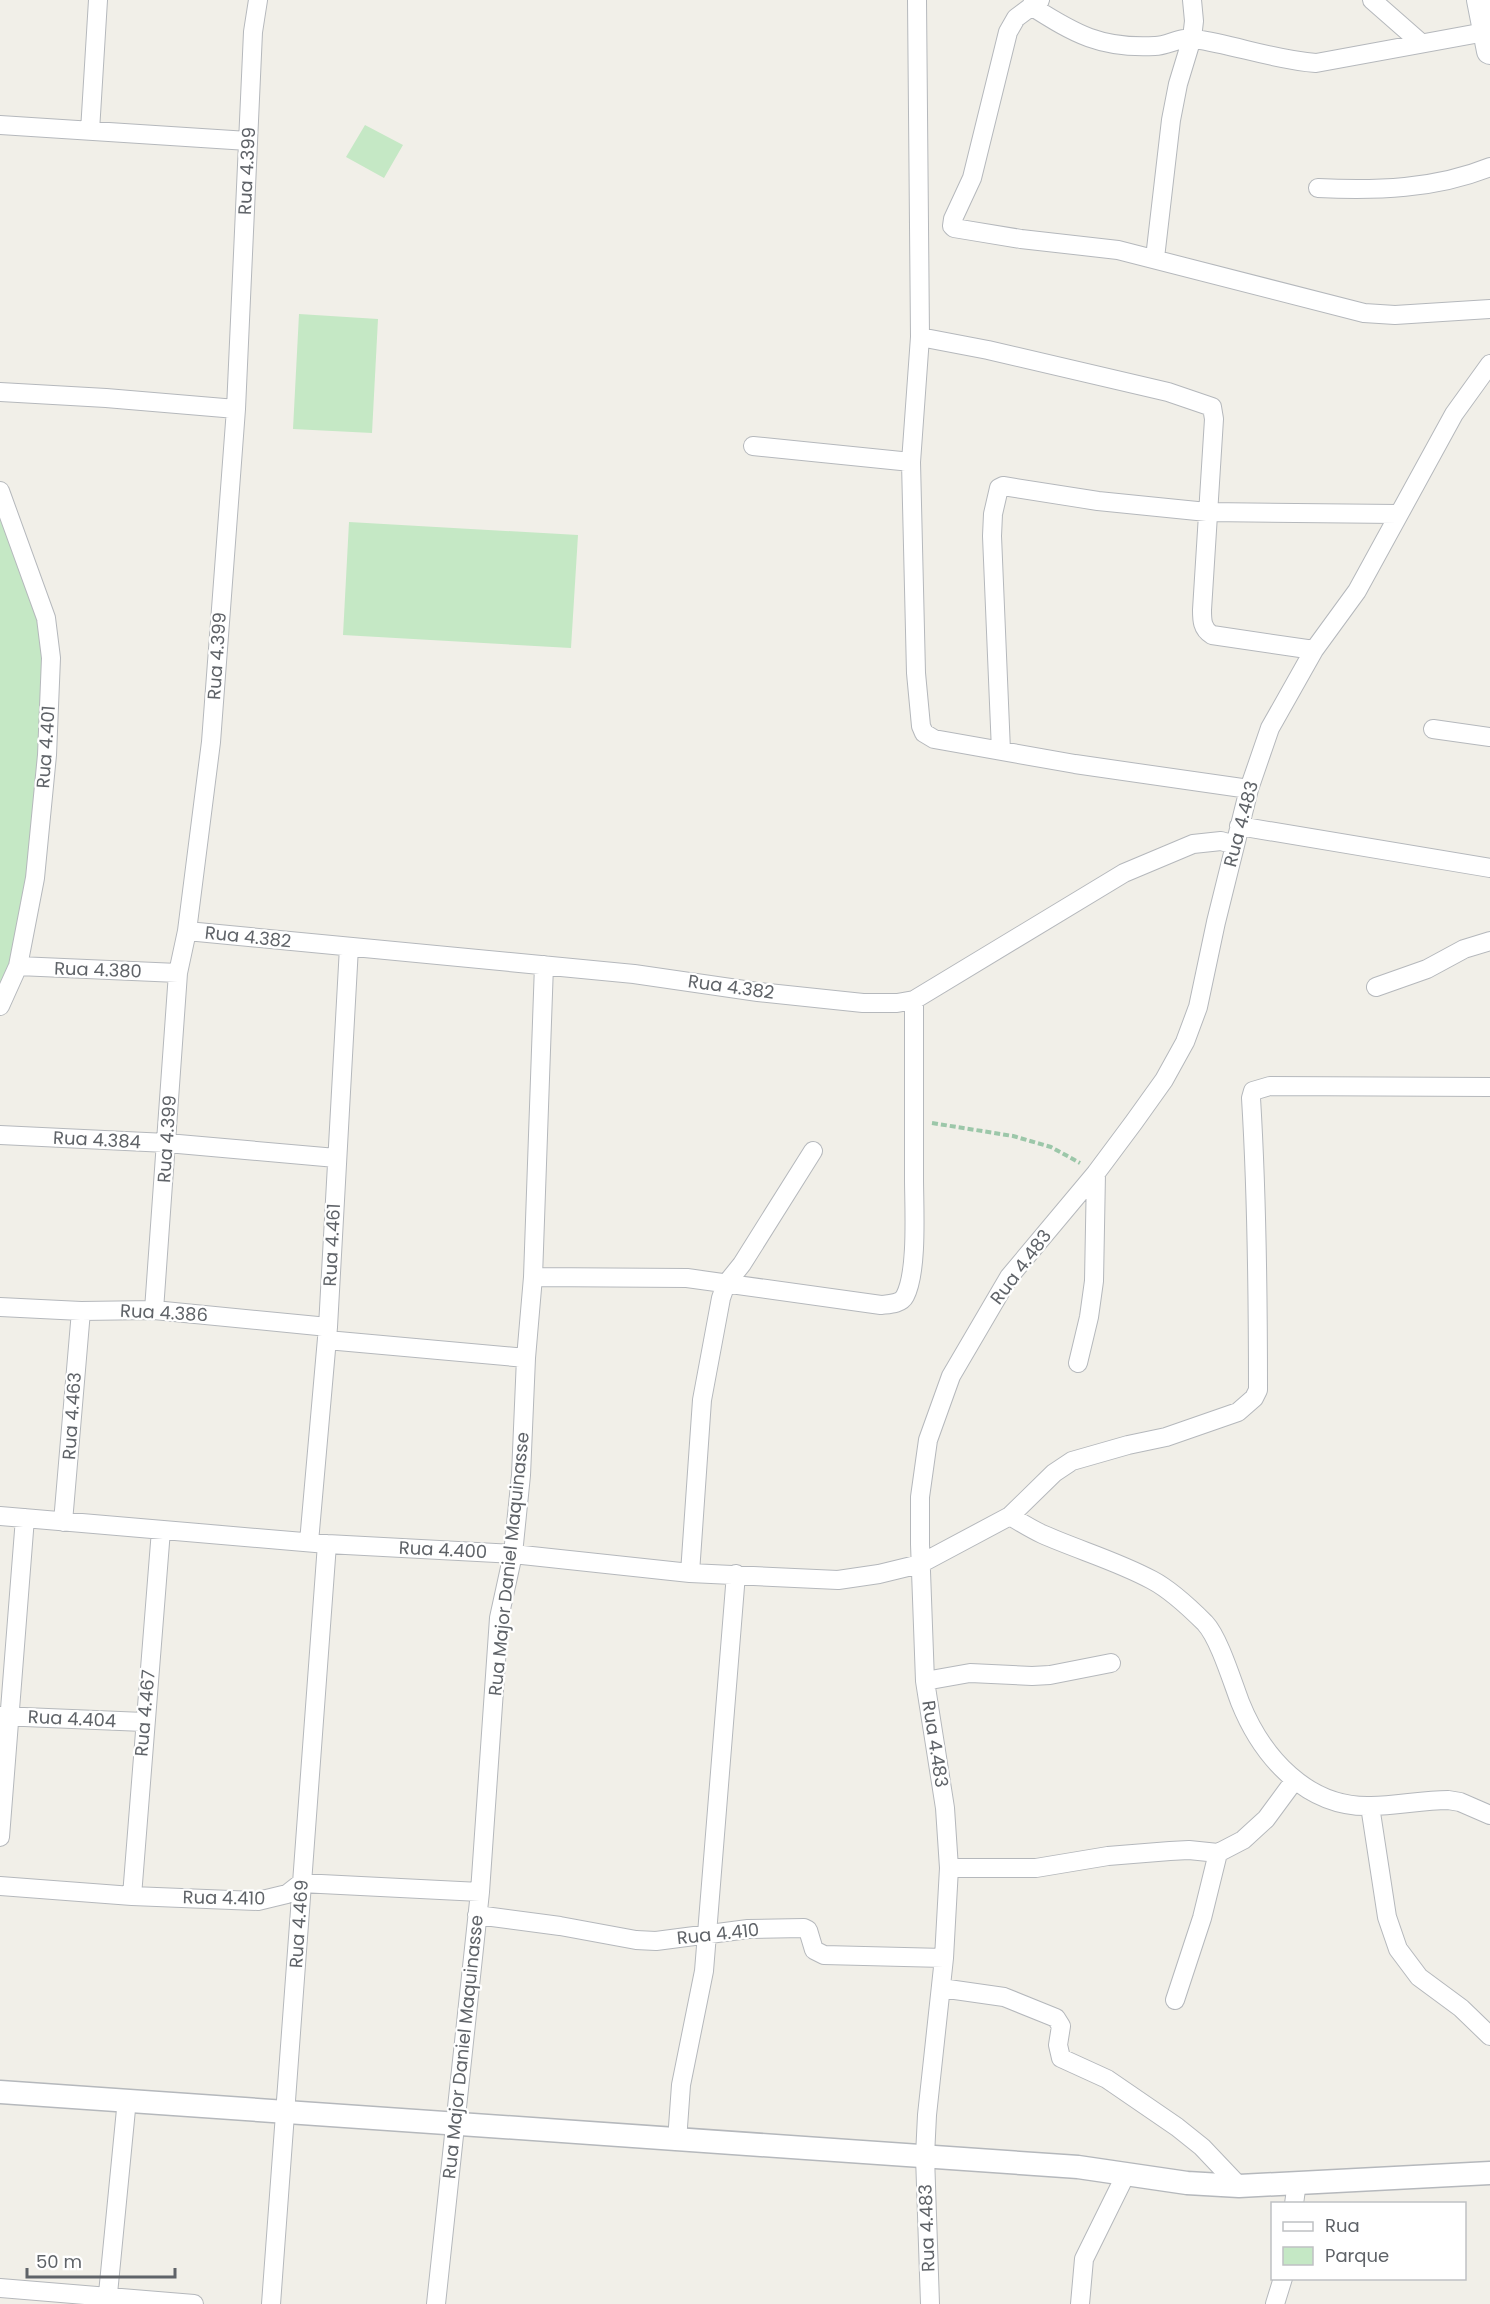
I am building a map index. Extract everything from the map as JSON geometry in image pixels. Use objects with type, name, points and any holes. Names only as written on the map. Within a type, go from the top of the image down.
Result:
[{"type":"main road","points":[[1480,0],[1489,38]]},
{"type":"street","points":[[90,131],[98,0]]},
{"type":"street","name":"Rua 4.399","points":[[154,1310],[178,973],[187,931],[211,742],[236,410],[253,32],[258,0]]},
{"type":"street","points":[[917,0],[920,337],[911,462],[916,673],[921,726],[924,733],[934,739],[1075,764],[1249,789]]},
{"type":"street","points":[[1155,258],[1178,84],[1192,38],[1194,21],[1192,0]]},
{"type":"street","points":[[1372,0],[1421,43]]},
{"type":"street","points":[[1489,38],[1421,43],[1316,63],[1290,60],[1192,38],[1158,46],[1116,46],[1068,29],[1036,3],[1016,18],[1008,32],[972,178],[952,226],[984,234],[1118,250],[1364,313],[1416,315],[1490,309]]},
{"type":"street","points":[[0,125],[248,141]]},
{"type":"street","points":[[1318,188],[1392,188],[1474,174],[1490,167]]},
{"type":"street","points":[[920,337],[988,350],[1168,392],[1212,407],[1214,419],[1202,610],[1202,620],[1206,631],[1221,636],[1314,650]]},
{"type":"street","name":"Rua 4.483","points":[[930,2304],[925,2156],[927,2115],[944,1958],[949,1868],[945,1808],[925,1681],[920,1564],[920,1497],[924,1462],[934,1422],[951,1376],[1009,1277],[1096,1173],[1164,1080],[1185,1042],[1198,1008],[1249,789],[1270,728],[1314,650],[1357,591],[1454,414],[1490,364]]},
{"type":"street","points":[[0,392],[106,398],[236,410]]},
{"type":"street","points":[[753,446],[911,462]]},
{"type":"street","points":[[1001,751],[992,536],[993,514],[999,488],[1003,486],[1067,497],[1207,512],[1398,514]]},
{"type":"street","name":"Rua 4.401","points":[[0,491],[46,618],[51,658],[47,755],[35,878],[18,966],[0,1006]]},
{"type":"street","points":[[1433,729],[1490,737]]},
{"type":"street","points":[[1239,826],[1490,868]]},
{"type":"street","name":"Rua 4.382","points":[[187,931],[544,965],[863,1002],[897,1003],[914,1000],[1124,873],[1193,844],[1221,841],[1235,845]]},
{"type":"street","points":[[1376,987],[1427,969],[1464,949],[1490,941]]},
{"type":"street","name":"Rua 4.461","points":[[318,1543],[336,1158],[349,947]]},
{"type":"street","name":"Rua Major Daniel Maquinasse","points":[[436,2304],[480,1892],[499,1618],[513,1554],[521,1475],[526,1358],[533,1277],[544,965]]},
{"type":"street","name":"Rua 4.380","points":[[18,966],[178,973]]},
{"type":"street","points":[[533,1277],[687,1278],[881,1305],[896,1303],[904,1299],[912,1264],[914,1000]]},
{"type":"street","name":"Rua 4.400","points":[[0,1516],[318,1543],[513,1554],[690,1573],[838,1580],[879,1574],[920,1564],[1010,1516],[1054,1473],[1072,1461],[1200,1427],[1238,1412],[1254,1398],[1257,1390],[1258,1286],[1251,1098],[1254,1091],[1270,1086],[1490,1087]]},
{"type":"street","name":"Rua 4.384","points":[[0,1135],[166,1143],[336,1158]]},
{"type":"street","points":[[690,1573],[702,1400],[717,1314],[726,1284],[742,1264],[813,1151]]},
{"type":"street","points":[[1078,1363],[1089,1317],[1094,1281],[1096,1173]]},
{"type":"street","name":"Rua 4.386","points":[[0,1307],[81,1311],[154,1310],[526,1358]]},
{"type":"street","name":"Rua 4.463","points":[[63,1522],[81,1311]]},
{"type":"street","points":[[1010,1516],[1040,1533],[1152,1580],[1207,1625],[1254,1731],[1271,1757],[1294,1781],[1334,1801],[1370,1806],[1448,1800],[1460,1802],[1490,1815]]},
{"type":"street","points":[[0,1837],[5,1716],[25,1518]]},
{"type":"street","name":"Rua 4.467","points":[[132,1896],[161,1530]]},
{"type":"street","name":"Rua 4.469","points":[[271,2304],[301,1883],[318,1543]]},
{"type":"street","points":[[677,2141],[681,2085],[704,1971],[736,1574]]},
{"type":"street","points":[[925,1681],[970,1673],[1050,1675],[1111,1663]]},
{"type":"street","name":"Rua 4.404","points":[[5,1716],[144,1722]]},
{"type":"street","points":[[949,1868],[1036,1868],[1108,1856],[1189,1850],[1218,1853],[1243,1840],[1266,1819],[1294,1781]]},
{"type":"street","points":[[1370,1806],[1387,1917],[1398,1949],[1419,1977],[1461,2008],[1490,2036]]},
{"type":"street","points":[[1175,2000],[1202,1918],[1218,1853]]},
{"type":"street","points":[[301,1883],[480,1892]]},
{"type":"street","name":"Rua 4.410","points":[[0,1886],[132,1896],[258,1901],[287,1894],[301,1883]]},
{"type":"street","name":"Rua 4.410","points":[[477,1915],[560,1926],[636,1940],[656,1941],[748,1929],[804,1928],[808,1930],[814,1950],[824,1955],[944,1958]]},
{"type":"street","points":[[940,1988],[1004,1997],[1056,2018],[1061,2026],[1058,2044],[1061,2058],[1107,2079],[1177,2127],[1202,2147],[1239,2186]]},
{"type":"street","points":[[0,2092],[127,2099],[677,2141],[925,2156],[1078,2168],[1295,2193],[1490,2173]]},
{"type":"street","points":[[108,2301],[127,2099]]},
{"type":"street","points":[[1080,2304],[1084,2259],[1126,2174]]},
{"type":"street","points":[[1275,2304],[1282,2280]]},
{"type":"street","points":[[0,2288],[108,2301],[194,2304]]},
{"type":"path","points":[[914,1120],[973,1128],[1022,1138],[1051,1147],[1096,1173]]},
{"type":"green space","points":[[365,125],[403,145],[384,178],[346,157]]},
{"type":"green space","points":[[299,314],[378,319],[372,433],[293,429]]},
{"type":"green space","points":[[0,511],[46,618],[44,786],[22,949],[0,998]]},
{"type":"green space","points":[[349,522],[578,535],[571,648],[343,635]]}]
